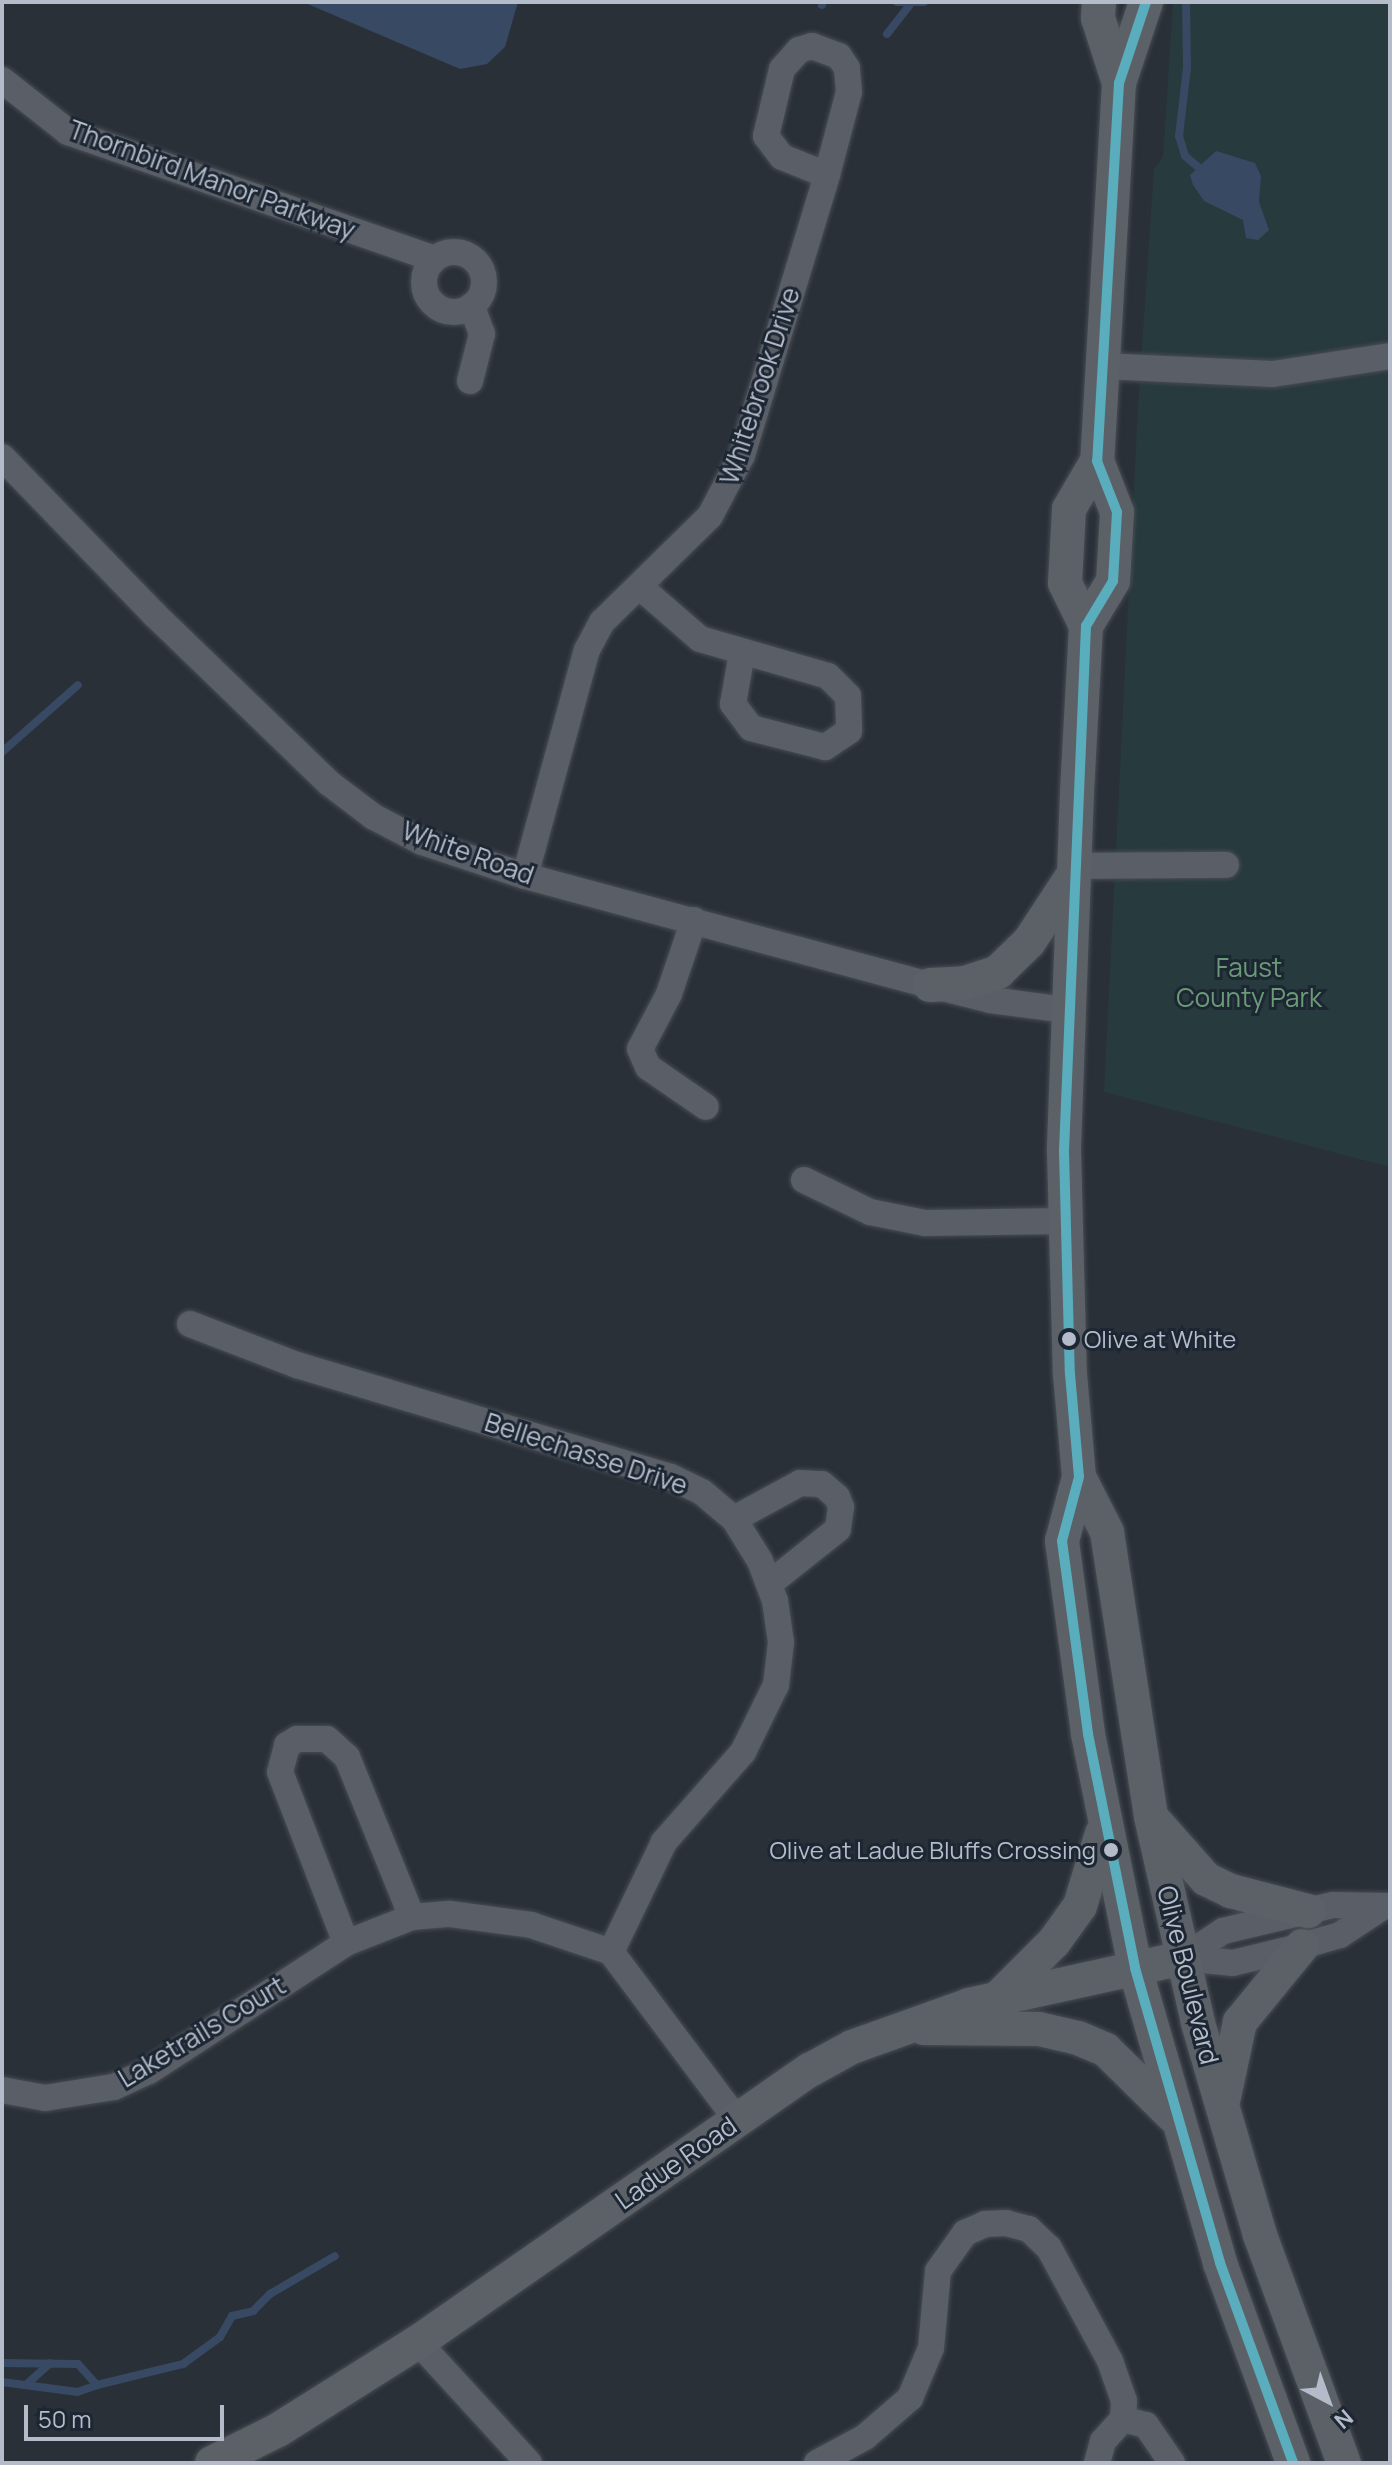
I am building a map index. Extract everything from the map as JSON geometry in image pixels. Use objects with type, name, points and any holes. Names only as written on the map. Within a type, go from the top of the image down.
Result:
[{"type":"main road","name":"Olive Boulevard","points":[[1099,2],[1098,18],[1119,83]]},
{"type":"main road","name":"Olive Boulevard","points":[[1146,2],[1119,83],[1097,461],[1117,512],[1113,581],[1086,626],[1067,1010],[1065,1221],[1079,1477],[1062,1541],[1105,1825],[1135,1968],[1175,2118],[1220,2263],[1293,2463]]},
{"type":"main road","name":"Olive Boulevard","points":[[1086,626],[1065,583],[1069,509],[1097,461]]},
{"type":"main road","points":[[930,985],[965,983],[998,972],[1029,942],[1073,870]]},
{"type":"main road","name":"Olive Boulevard","points":[[1079,1477],[1107,1532],[1151,1817],[1182,1958],[1222,2109],[1286,2310],[1344,2463]]},
{"type":"main road","points":[[1151,1817],[1206,1879],[1231,1891],[1308,1911]]},
{"type":"main road","points":[[999,1997],[1054,1942],[1080,1906],[1105,1825]]},
{"type":"main road","points":[[1222,2109],[1240,2022],[1302,1946]]},
{"type":"main road","name":"Ladue Road","points":[[212,2463],[278,2430],[418,2342],[810,2070],[896,2028],[999,1997],[1182,1958]]},
{"type":"main road","points":[[896,2028],[1039,2029],[1078,2038],[1106,2050],[1175,2118]]},
{"type":"street","name":"Whitebrook Drive","points":[[525,876],[587,650],[602,622],[689,542],[729,488],[827,175],[850,80],[839,56],[812,46],[799,50],[782,69],[766,136],[782,157],[827,175]]},
{"type":"street","name":"Thornbird Manor Parkway","points":[[2,80],[68,132],[434,259],[464,253],[480,265],[485,285],[472,306]]},
{"type":"street","points":[[434,259],[424,275],[431,302],[447,312],[472,306],[482,334],[470,381]]},
{"type":"street","points":[[1103,366],[1273,374],[1390,356]]},
{"type":"street","name":"White Road","points":[[2,457],[154,614],[329,783],[374,817],[422,842],[525,876],[930,985],[990,1000],[1067,1010]]},
{"type":"street","points":[[640,587],[700,639],[828,676],[841,684],[852,708],[849,731],[825,747],[751,728],[733,704],[742,653]]},
{"type":"street","points":[[1073,870],[1226,865]]},
{"type":"street","points":[[694,920],[669,994],[640,1049],[648,1067],[706,1107]]},
{"type":"street","points":[[804,1180],[870,1212],[925,1223],[1065,1221]]},
{"type":"street","name":"Bellechasse Drive","points":[[190,1324],[297,1365],[671,1477],[702,1492],[734,1519],[769,1584],[781,1642],[776,1685],[762,1721],[743,1752],[664,1842],[611,1952]]},
{"type":"street","points":[[734,1519],[800,1483],[822,1484],[837,1497],[841,1507],[838,1529],[769,1584]]},
{"type":"street","points":[[346,1943],[280,1772],[287,1745],[297,1739],[327,1739],[347,1757],[412,1917]]},
{"type":"street","points":[[1182,1958],[1223,1931],[1333,1905],[1385,1907]]},
{"type":"street","points":[[1182,1958],[1233,1963],[1302,1946],[1340,1935],[1385,1907]]},
{"type":"street","name":"Laketrails Court","points":[[2,2090],[45,2098],[114,2087],[149,2071],[346,1943],[412,1917],[495,1917],[611,1952]]},
{"type":"street","points":[[611,1952],[737,2120]]},
{"type":"street","points":[[817,2463],[865,2437],[910,2398],[931,2348],[938,2271],[965,2233],[985,2224],[1029,2229],[1049,2248],[1110,2361],[1124,2401],[1123,2419],[1103,2441],[1097,2463]]},
{"type":"street","points":[[418,2342],[529,2463]]},
{"type":"street","points":[[1123,2419],[1146,2425],[1172,2463]]},
{"type":"green space","name":"Faust County Park","points":[[1173,2],[1390,2],[1390,1167],[1104,1092],[1138,407],[1154,169],[1163,157]]},
{"type":"water","points":[[303,2],[518,2],[505,47],[487,64],[460,69]]},
{"type":"water","points":[[1216,151],[1255,163],[1261,176],[1259,202],[1269,230],[1258,240],[1246,238],[1243,220],[1204,201],[1193,185],[1190,175]]},
{"type":"waterway","points":[[897,2],[924,2]]},
{"type":"waterway","points":[[1186,2],[1187,68],[1179,136],[1185,156],[1198,167]]},
{"type":"waterway","points":[[887,34],[910,5]]},
{"type":"waterway","points":[[2,752],[78,685]]},
{"type":"waterway","points":[[2,2363],[78,2364],[97,2385],[183,2364],[220,2337],[232,2316],[253,2311],[270,2294],[335,2256]]},
{"type":"waterway","points":[[27,2384],[50,2363]]},
{"type":"waterway","points":[[2,2382],[77,2392],[97,2385]]},
{"type":"transit line","points":[[1146,2],[1119,83],[1097,461],[1117,512],[1113,581],[1086,626],[1064,1151],[1070,1374],[1079,1477],[1062,1541],[1088,1734],[1135,1968],[1220,2263],[1293,2463]]},
{"type":"place","name":"Olive at White","points":[[1069,1339]]},
{"type":"place","name":"Olive at Ladue Bluffs Crossing","points":[[1111,1850]]}]
